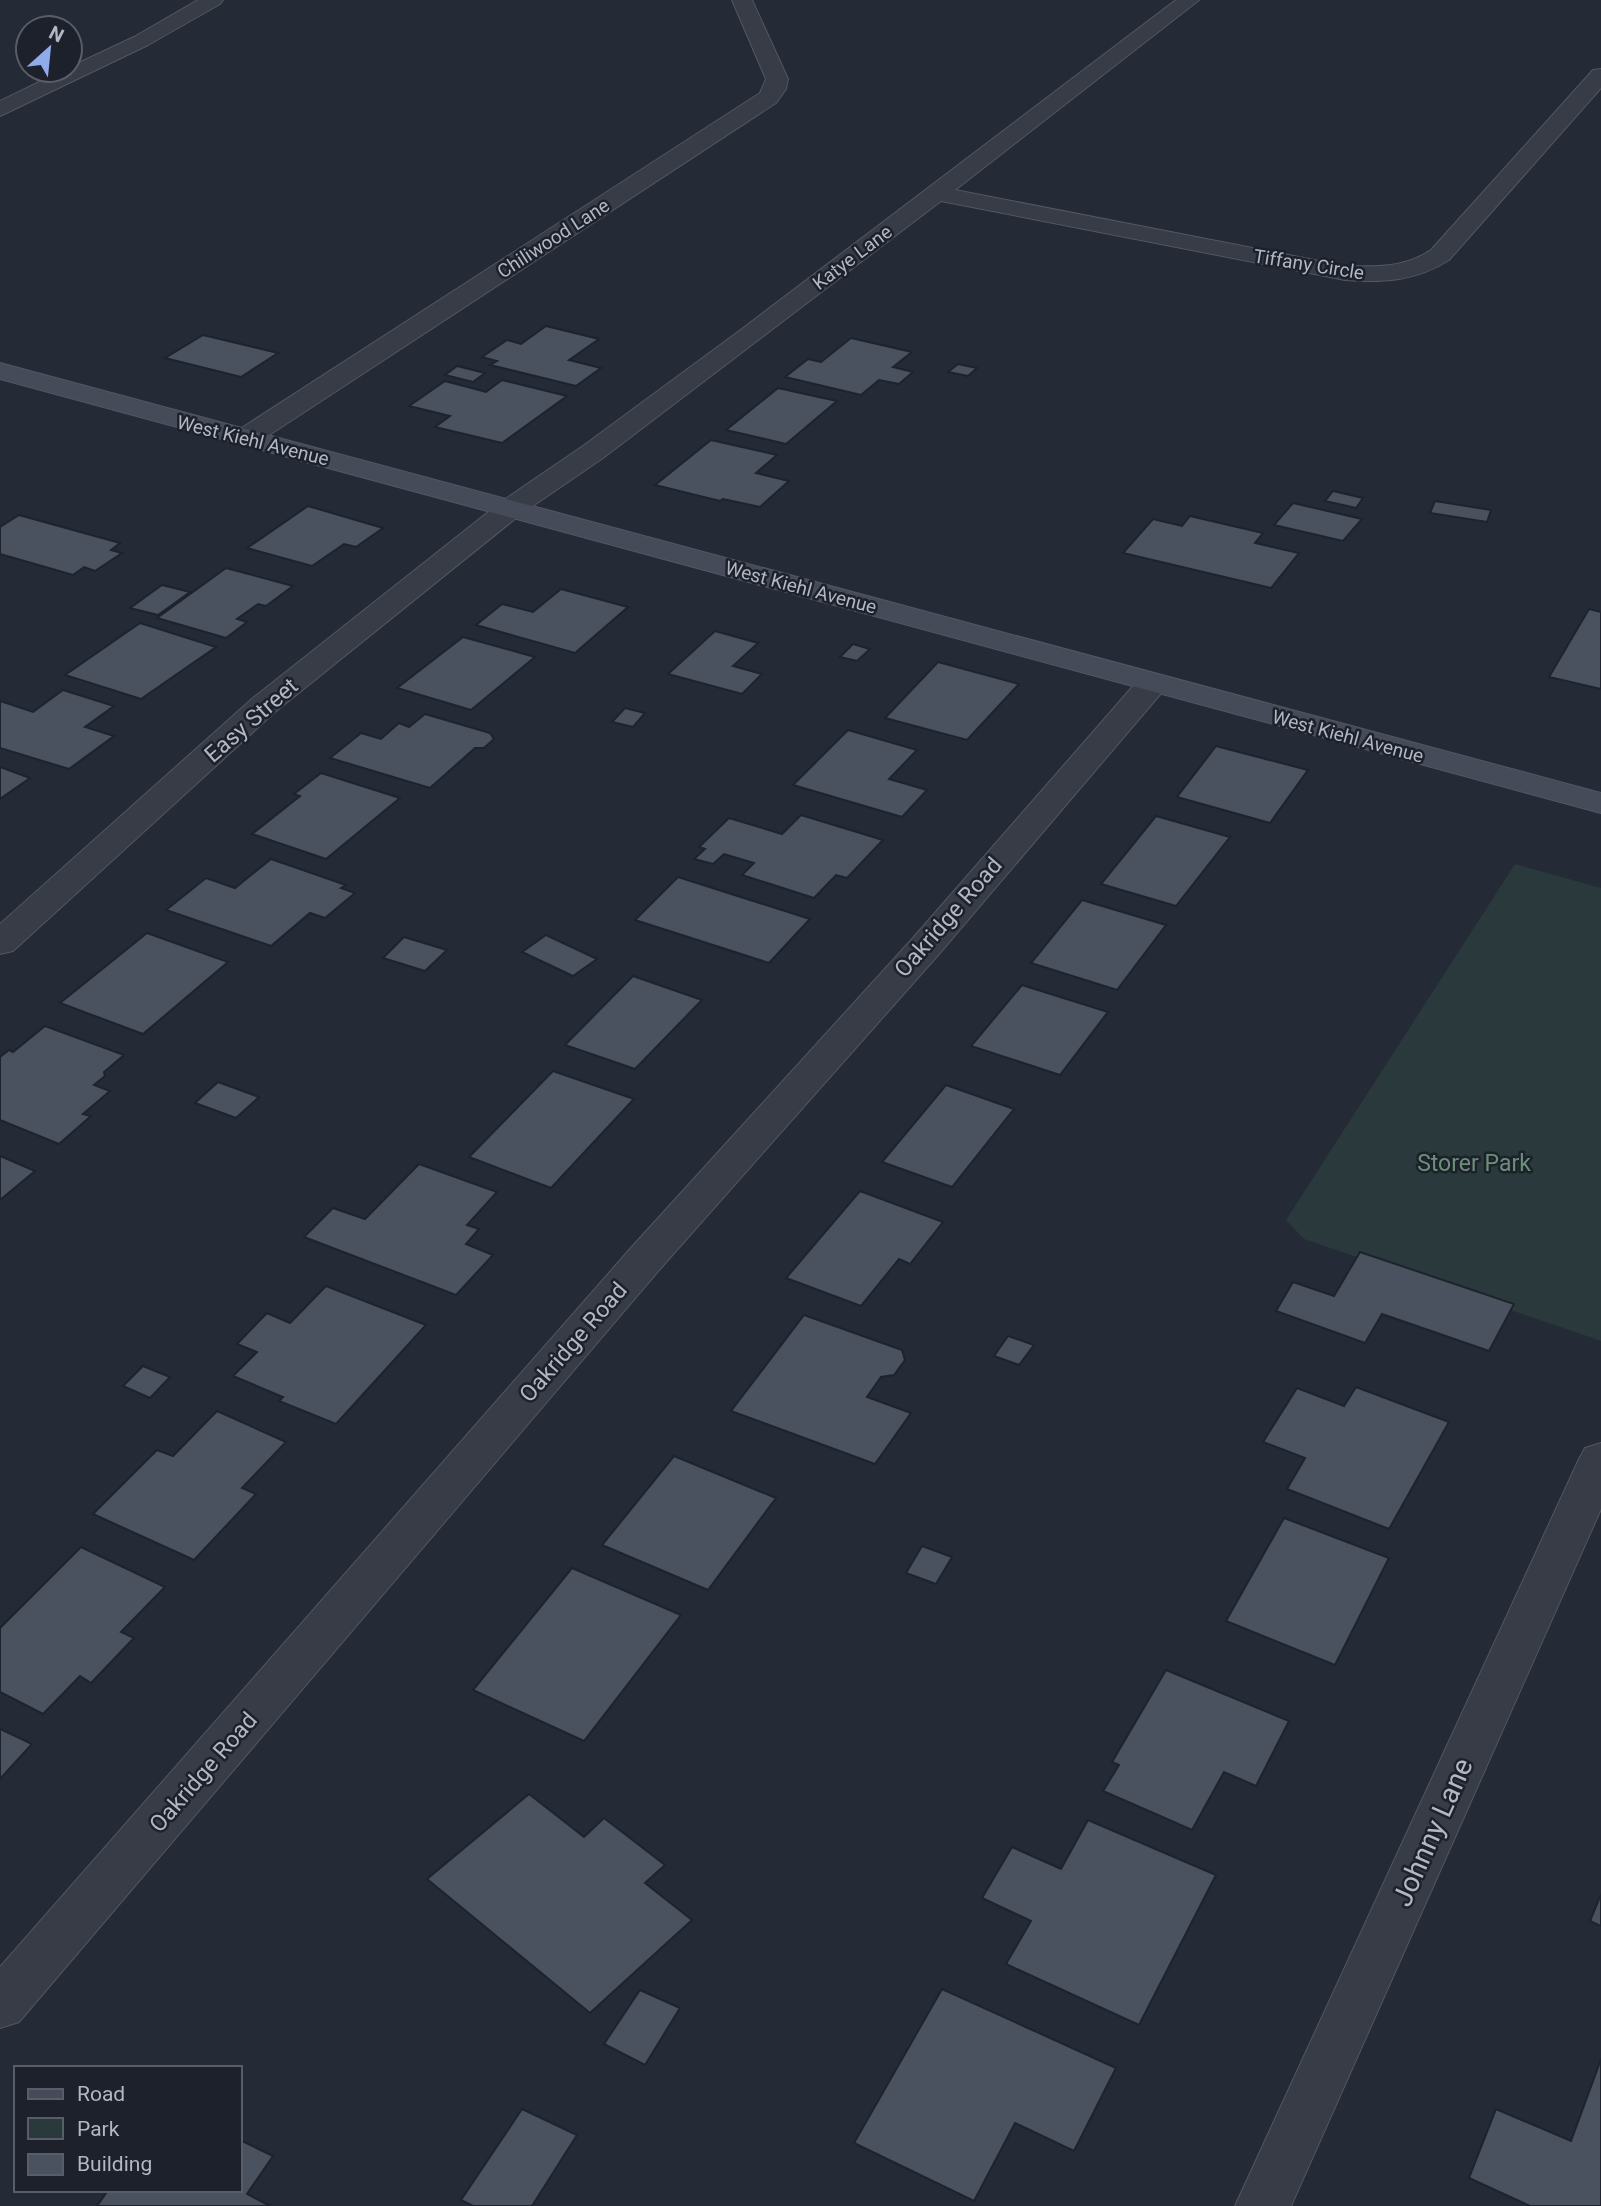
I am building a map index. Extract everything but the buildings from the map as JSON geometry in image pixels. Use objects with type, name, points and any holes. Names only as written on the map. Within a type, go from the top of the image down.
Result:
[{"type":"street","points":[[0,108],[141,41],[213,0]]},
{"type":"street","name":"Chiliwood Lane","points":[[247,437],[768,99],[775,89],[777,79],[742,0]]},
{"type":"street","name":"Katye Lane","points":[[511,508],[593,452],[1189,0]]},
{"type":"street","name":"Tiffany Circle","points":[[937,193],[1345,273],[1376,275],[1404,272],[1427,265],[1440,256],[1601,75]]},
{"type":"street","name":"West Kiehl Avenue","points":[[0,371],[1601,803]]},
{"type":"street","name":"Easy Street","points":[[0,943],[264,705],[511,508]]},
{"type":"street","name":"Oakridge Road","points":[[0,2005],[645,1259],[926,946],[1152,684]]},
{"type":"street","name":"Johnny Lane","points":[[1263,2206],[1601,1459]]},
{"type":"green space","name":"Storer Park","points":[[1515,864],[1601,888],[1601,1341],[1304,1239],[1286,1220]]}]
